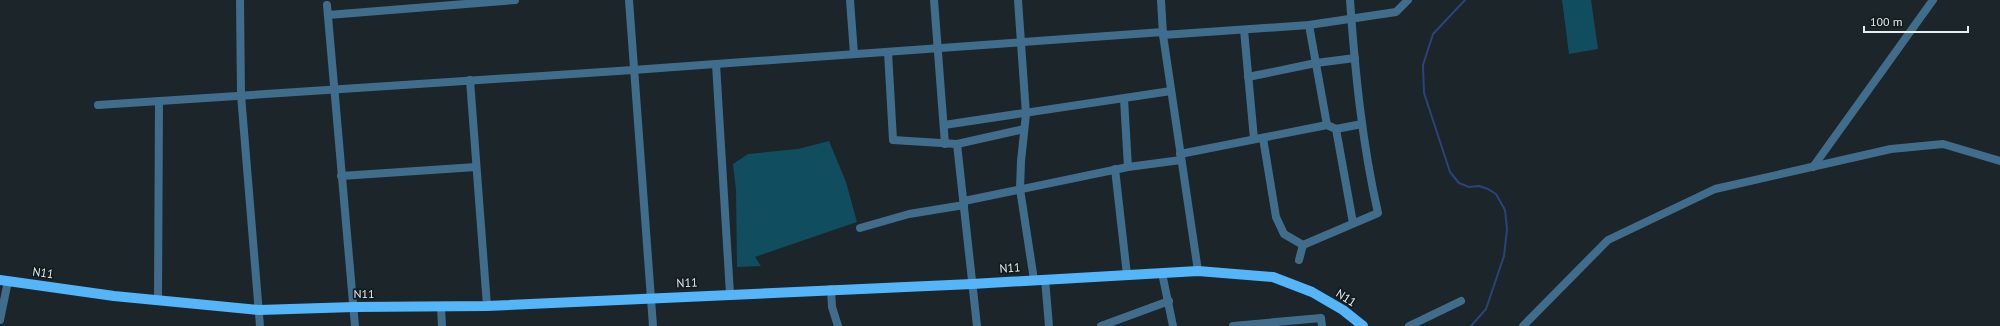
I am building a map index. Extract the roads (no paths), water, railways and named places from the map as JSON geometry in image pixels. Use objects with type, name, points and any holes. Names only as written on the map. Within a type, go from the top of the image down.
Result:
[{"type":"main road","name":"N11","points":[[4,281],[158,301],[260,310],[354,307],[487,306],[831,289],[972,284],[1198,271],[1273,277],[1312,292],[1343,310],[1363,326]]},
{"type":"street","points":[[240,0],[241,95],[260,310],[260,326]]},
{"type":"street","points":[[328,14],[515,0]]},
{"type":"street","points":[[629,0],[652,326]]},
{"type":"street","points":[[850,0],[854,54]]},
{"type":"street","points":[[934,0],[945,144]]},
{"type":"street","points":[[1018,0],[1019,43],[1026,114],[1020,189],[1034,280]]},
{"type":"street","points":[[1161,0],[1163,33],[1198,271]]},
{"type":"street","points":[[1303,245],[1378,213],[1370,178],[1362,124],[1350,0]]},
{"type":"street","points":[[98,105],[1163,33],[1244,30],[1309,25],[1396,12],[1401,3],[1408,0]]},
{"type":"street","points":[[1813,167],[1933,0]]},
{"type":"street","points":[[327,5],[340,176],[354,307],[354,326]]},
{"type":"street","points":[[1309,25],[1327,125]]},
{"type":"street","points":[[1244,30],[1254,139]]},
{"type":"street","points":[[888,52],[894,140],[957,144],[1024,129]]},
{"type":"street","points":[[1248,76],[1316,63],[1355,58]]},
{"type":"street","points":[[716,64],[730,294]]},
{"type":"street","points":[[470,80],[487,306]]},
{"type":"street","points":[[944,125],[1026,114],[1171,91]]},
{"type":"street","points":[[1124,99],[1128,167]]},
{"type":"street","points":[[158,301],[159,101]]},
{"type":"street","points":[[860,228],[909,214],[964,203],[1020,189],[1181,157],[1254,139],[1327,125],[1336,129],[1362,124]]},
{"type":"street","points":[[1336,129],[1353,224]]},
{"type":"street","points":[[1263,138],[1276,217],[1284,234],[1303,245]]},
{"type":"street","points":[[957,144],[977,326]]},
{"type":"street","points":[[1523,326],[1608,240],[1715,189],[1891,149],[1943,144],[2000,161]]},
{"type":"street","points":[[340,176],[476,167]]},
{"type":"street","points":[[1115,170],[1127,275]]},
{"type":"street","points":[[1300,260],[1303,245]]},
{"type":"street","points":[[1162,273],[1173,326]]},
{"type":"street","points":[[1045,279],[1049,326]]},
{"type":"street","points":[[0,320],[4,281]]},
{"type":"street","points":[[831,289],[832,307],[838,326]]},
{"type":"street","points":[[1101,326],[1169,301]]},
{"type":"street","points":[[1409,326],[1461,301]]},
{"type":"street","points":[[441,307],[442,326]]},
{"type":"street","points":[[1233,326],[1321,318],[1322,326]]},
{"type":"waterway","points":[[1465,0],[1433,34],[1423,65],[1424,93],[1450,172],[1459,183],[1469,187],[1479,186],[1496,194],[1505,210],[1507,229],[1504,256],[1486,309],[1471,326]]}]
